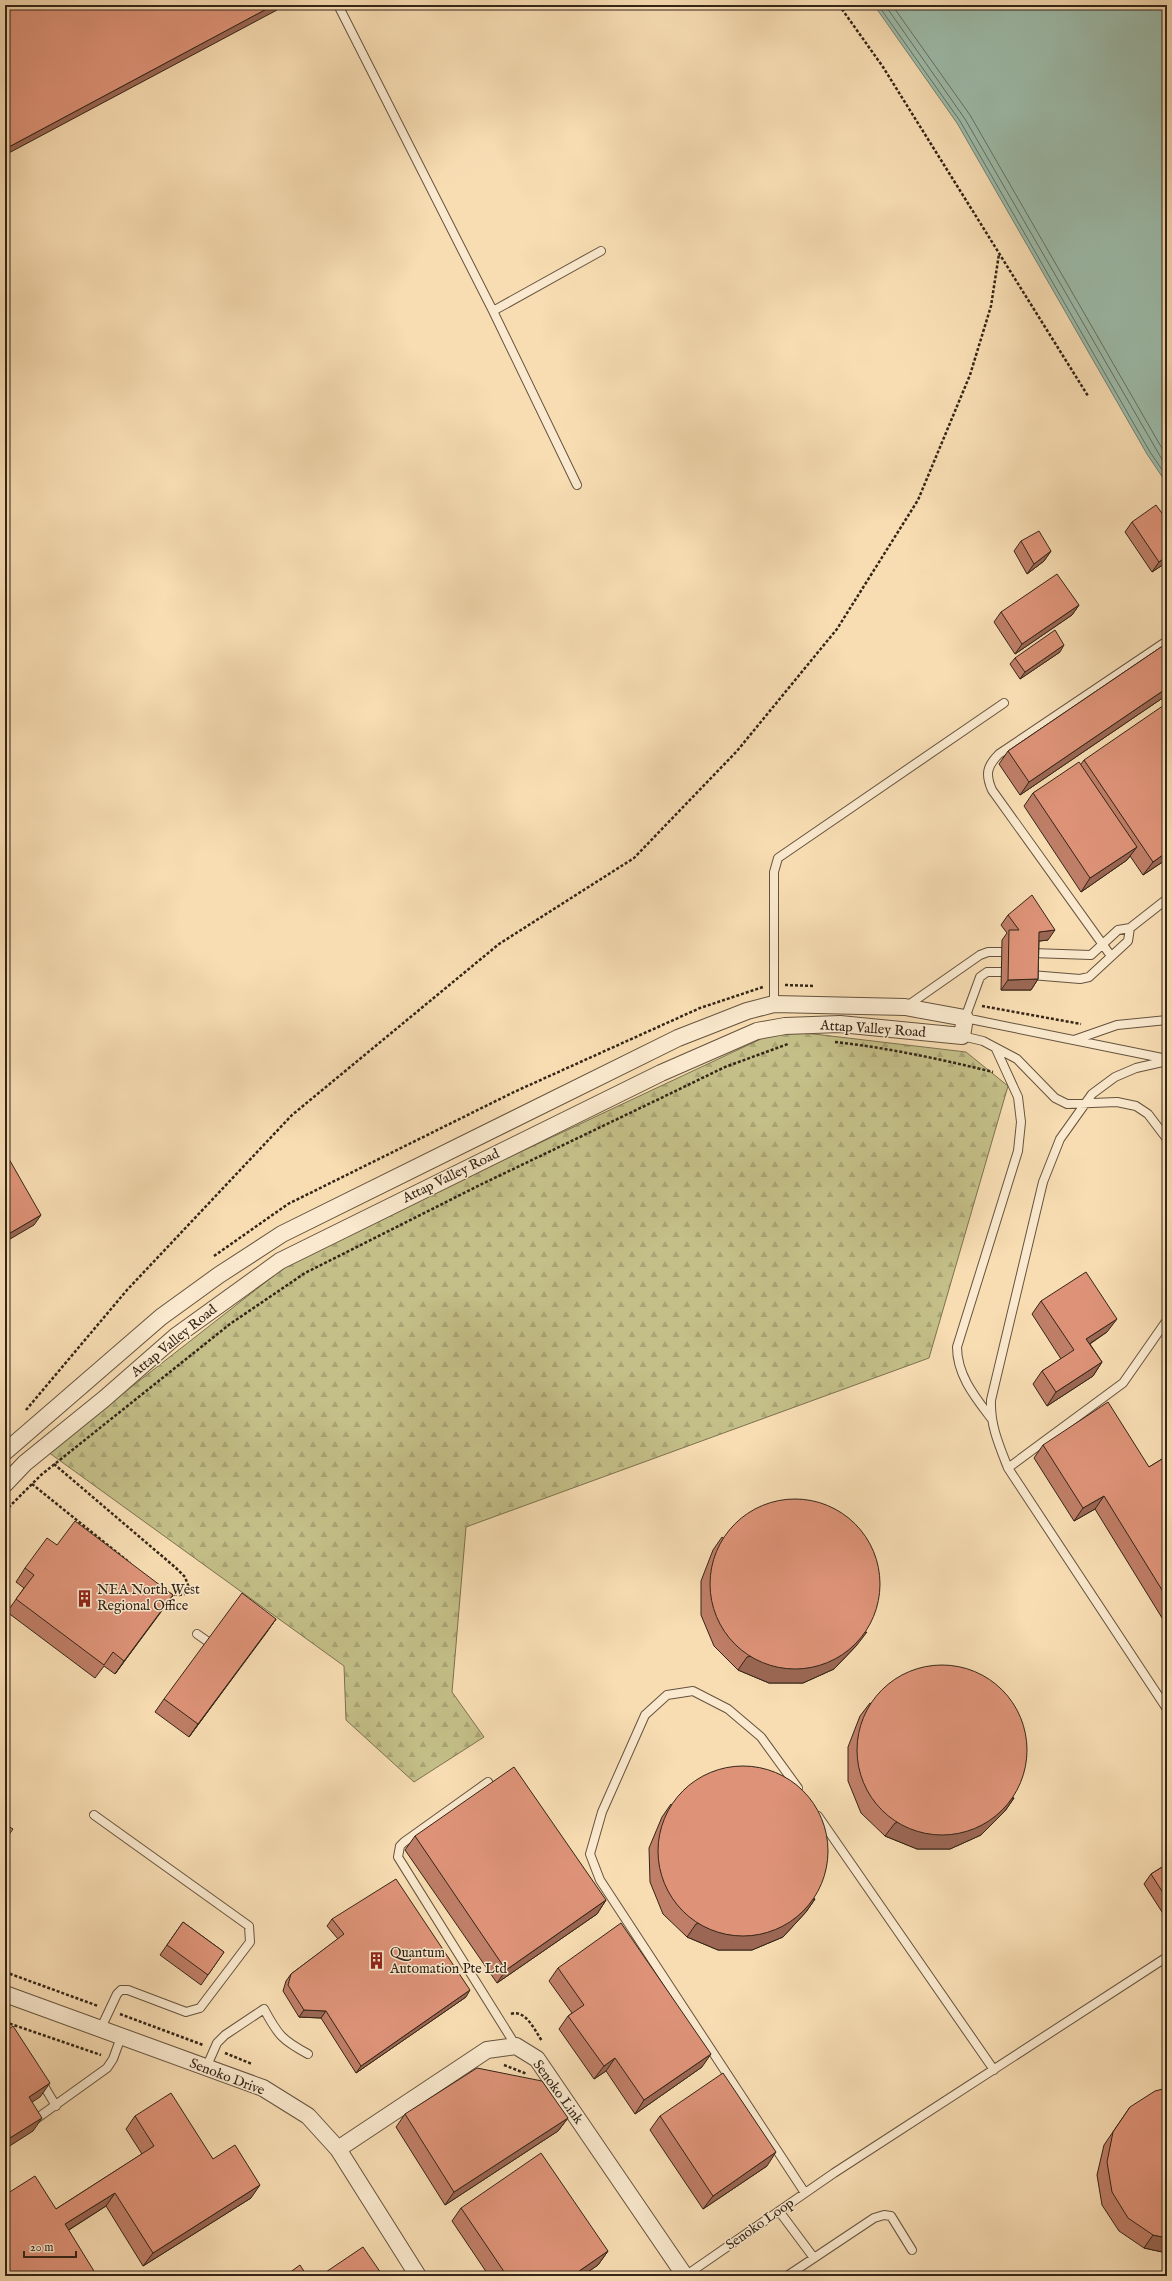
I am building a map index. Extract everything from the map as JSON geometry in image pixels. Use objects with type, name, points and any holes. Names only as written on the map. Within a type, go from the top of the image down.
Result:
[{"type":"street","name":"Attap Valley Road","points":[[5,1484],[15,1454],[162,1317],[219,1275],[282,1234],[678,1038],[747,1010],[774,1004],[905,1008],[965,1018]]},
{"type":"street","points":[[962,1036],[965,1018]]},
{"type":"street","name":"Attap Valley Road","points":[[15,1454],[104,1399],[176,1336],[280,1261],[661,1073],[757,1031],[785,1026],[840,1024],[962,1036]]},
{"type":"street","points":[[162,1317],[176,1336]]},
{"type":"street","name":"Senoko Drive","points":[[5,1994],[100,2030],[263,2088],[308,2116],[338,2149],[418,2276]]},
{"type":"street","points":[[338,2149],[486,2050],[516,2046]]},
{"type":"street","name":"Senoko Link","points":[[516,2046],[537,2059],[685,2276]]},
{"type":"lane","points":[[338,5],[493,311],[577,485]]},
{"type":"lane","points":[[493,311],[601,251]]},
{"type":"lane","points":[[1111,956],[992,790],[987,776],[987,770],[990,762],[999,754],[1167,641]]},
{"type":"lane","points":[[774,1004],[774,872],[778,858],[1004,702]]},
{"type":"lane","points":[[1032,953],[1091,955],[1118,930],[1130,928],[1167,900]]},
{"type":"lane","points":[[1031,975],[1084,979],[1089,977],[1128,941],[1130,928]]},
{"type":"lane","points":[[905,1008],[980,955],[988,952],[1001,952]]},
{"type":"lane","points":[[1001,972],[987,972],[980,977],[965,1018],[1167,1060]]},
{"type":"lane","points":[[1074,1040],[1117,1025],[1167,1020]]},
{"type":"lane","points":[[962,1036],[983,1041],[996,1049],[1017,1058],[1055,1098],[1067,1104],[1117,1102],[1136,1106],[1148,1114],[1167,1139]]},
{"type":"lane","points":[[991,1418],[969,1386],[957,1362],[957,1347],[1018,1151],[1021,1122],[1018,1097],[1007,1076],[996,1049]]},
{"type":"lane","points":[[1167,1060],[1136,1068],[1115,1078],[1092,1094],[1060,1139],[1043,1182],[991,1400],[991,1418],[994,1434],[1008,1468],[1167,1709]]},
{"type":"lane","points":[[1008,1468],[1123,1383],[1167,1320]]},
{"type":"lane","points":[[197,1634],[207,1642]]},
{"type":"lane","points":[[802,1794],[762,1737],[728,1709],[693,1691],[667,1696],[645,1715],[602,1812],[590,1854],[600,1880],[805,2193]]},
{"type":"lane","points":[[488,1782],[404,1842],[400,1846],[398,1857],[516,2046]]},
{"type":"lane","points":[[811,1806],[994,2070]]},
{"type":"lane","points":[[94,1815],[249,1926],[251,1932],[250,1942],[200,2008],[186,2012],[128,1990],[121,1990],[117,1994],[100,2030]]},
{"type":"lane","name":"Senoko Loop","points":[[685,2276],[834,2173],[1167,1957]]},
{"type":"lane","points":[[206,2068],[217,2043],[226,2035],[264,2010],[276,2033],[286,2043],[308,2054]]},
{"type":"lane","points":[[36,2119],[107,2068],[113,2059],[121,2037]]},
{"type":"lane","points":[[35,2070],[56,2106]]},
{"type":"lane","points":[[779,2211],[814,2258]]},
{"type":"lane","points":[[787,2276],[874,2218],[884,2215],[891,2216],[912,2250]]},
{"type":"path","points":[[840,5],[883,67],[1088,396]]},
{"type":"path","points":[[24,1412],[127,1290],[292,1115],[499,944],[634,858],[737,751],[837,629],[918,500],[970,376],[991,306],[999,254]]},
{"type":"path","points":[[831,1042],[879,1047],[930,1056],[1007,1076]]},
{"type":"path","points":[[5,1511],[54,1464],[230,1324],[305,1273],[482,1184],[719,1071],[786,1044],[793,1044]]},
{"type":"path","points":[[54,1464],[176,1568],[184,1578],[189,1588]]},
{"type":"path","points":[[32,1484],[131,1564]]},
{"type":"path","points":[[164,1591],[168,1594],[179,1595],[194,1592]]},
{"type":"path","points":[[5,1972],[214,2049],[255,2066]]},
{"type":"path","points":[[501,2022],[512,2014],[523,2015],[546,2047]]},
{"type":"path","points":[[5,2022],[113,2059]]},
{"type":"path","points":[[501,2064],[530,2075]]},
{"type":"green space","points":[[780,1030],[966,1052],[1008,1086],[929,1358],[466,1527],[452,1692],[484,1737],[414,1782],[346,1720],[344,1666],[48,1452],[299,1256]]},
{"type":"water","points":[[874,5],[1167,5],[1167,484],[1147,454],[957,123]]},
{"type":"building","points":[[5,5],[274,5],[5,149]]},
{"type":"building","points":[[1156,505],[1167,520],[1167,556],[1159,562],[1132,522]]},
{"type":"building","points":[[1039,531],[1051,551],[1034,564],[1021,541]]},
{"type":"building","points":[[1057,574],[1079,605],[1022,644],[1001,612]]},
{"type":"building","points":[[1055,630],[1064,645],[1025,672],[1015,658]]},
{"type":"building","points":[[1167,643],[1167,688],[1029,782],[1008,751]]},
{"type":"building","points":[[1167,703],[1167,852],[1153,862],[1084,760]]},
{"type":"building","points":[[1079,762],[1137,847],[1090,878],[1033,793]]},
{"type":"building","points":[[1032,895],[1055,930],[1039,932],[1038,979],[1008,980],[1009,930],[1019,930],[1008,915]]},
{"type":"building","points":[[5,1152],[41,1215],[5,1236]]},
{"type":"building","points":[[1086,1272],[1117,1319],[1086,1339],[1102,1362],[1056,1392],[1042,1371],[1074,1350],[1041,1301]]},
{"type":"building","points":[[1108,1402],[1149,1467],[1167,1456],[1167,1598],[1104,1496],[1083,1508],[1043,1445]]},
{"type":"building","points":[[787,1499],[803,1499],[828,1505],[849,1518],[861,1530],[874,1551],[877,1559],[880,1584],[879,1601],[874,1617],[861,1638],[849,1650],[828,1663],[820,1666],[803,1669],[787,1669],[762,1663],[741,1650],[729,1638],[716,1617],[713,1609],[710,1592],[710,1576],[716,1551],[729,1530],[741,1518],[762,1505],[770,1502]]},
{"type":"building","name":"NEA North West Regional Office","points":[[75,1521],[173,1595],[124,1661],[113,1652],[104,1665],[16,1599],[34,1575],[25,1568],[47,1538],[57,1545]]},
{"type":"building","points":[[242,1593],[276,1619],[198,1724],[164,1699]]},
{"type":"building","points":[[934,1665],[950,1665],[975,1671],[996,1684],[1008,1696],[1021,1717],[1024,1725],[1027,1750],[1026,1767],[1021,1783],[1008,1804],[996,1816],[975,1829],[967,1832],[950,1835],[934,1835],[909,1829],[888,1816],[876,1804],[863,1783],[860,1775],[857,1758],[857,1742],[863,1717],[876,1696],[888,1684],[909,1671],[917,1668]]},
{"type":"building","points":[[735,1766],[751,1766],[776,1772],[797,1785],[809,1797],[822,1818],[825,1826],[828,1851],[827,1868],[822,1884],[809,1905],[797,1917],[776,1930],[768,1933],[751,1936],[735,1936],[710,1930],[689,1917],[677,1905],[664,1884],[661,1876],[658,1859],[658,1843],[664,1818],[677,1797],[689,1785],[710,1772],[718,1769]]},
{"type":"building","points":[[514,1767],[606,1900],[506,1970],[415,1836]]},
{"type":"building","points":[[5,1824],[13,1829],[5,1840]]},
{"type":"building","points":[[1167,1864],[1167,1899],[1151,1874]]},
{"type":"building","name":"Quantum Automation Pte Ltd","points":[[396,1879],[470,1990],[361,2066],[326,2011],[304,2010],[288,1985],[291,1974],[344,1934],[332,1919]]},
{"type":"building","points":[[183,1922],[224,1952],[208,1975],[167,1945]]},
{"type":"building","points":[[621,1923],[711,2054],[644,2100],[615,2058],[604,2066],[568,2016],[584,2005],[558,1968]]},
{"type":"building","points":[[13,2026],[50,2083],[29,2097],[42,2118],[5,2141],[5,2032]]},
{"type":"building","points":[[477,2068],[542,2081],[568,2118],[454,2192],[405,2114]]},
{"type":"building","points":[[723,2073],[776,2152],[713,2196],[660,2116]]},
{"type":"building","points":[[1167,2088],[1167,2238],[1153,2235],[1128,2218],[1112,2192],[1107,2162],[1113,2132],[1130,2107],[1155,2091]]},
{"type":"building","points":[[171,2093],[213,2159],[235,2145],[260,2185],[153,2253],[115,2193],[65,2224],[97,2276],[5,2276],[5,2195],[35,2176],[56,2209],[154,2146],[135,2116]]},
{"type":"building","points":[[541,2153],[608,2251],[572,2276],[507,2276],[461,2208]]},
{"type":"building","points":[[363,2247],[383,2276],[320,2276]]},
{"type":"building","points":[[300,2265],[307,2276],[285,2276]]},
{"type":"place","name":"NEA North West Regional Office","points":[[84,1598]]},
{"type":"place","name":"Quantum Automation Pte Ltd","points":[[377,1961]]}]
